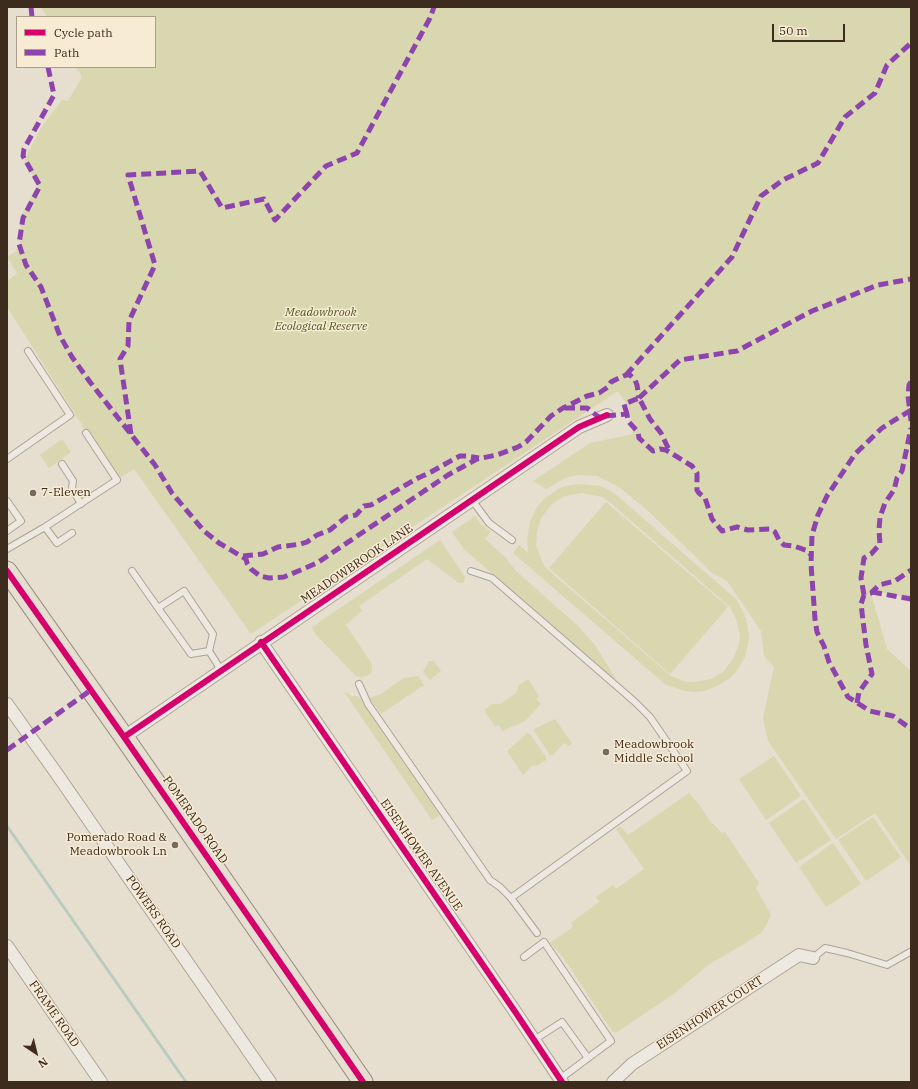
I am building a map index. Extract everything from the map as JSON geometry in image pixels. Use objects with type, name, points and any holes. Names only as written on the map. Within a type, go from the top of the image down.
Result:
[{"type":"main road","name":"POMERADO ROAD","points":[[7,571],[363,1082]]},
{"type":"street","name":"MEADOWBROOK LANE","points":[[124,737],[261,642],[579,427],[607,415]]},
{"type":"street","name":"EISENHOWER AVENUE","points":[[261,642],[561,1080]]},
{"type":"street","name":"POWERS ROAD","points":[[7,704],[270,1082]]},
{"type":"street","name":"FRAME ROAD","points":[[7,946],[101,1082]]},
{"type":"street","name":"EISENHOWER COURT","points":[[613,1082],[632,1064],[799,955],[812,958]]},
{"type":"lane","points":[[7,458],[70,415],[28,352]]},
{"type":"lane","points":[[7,550],[82,504],[117,480],[86,434]]},
{"type":"lane","points":[[62,464],[73,481],[72,488],[82,504]]},
{"type":"lane","points":[[472,500],[490,523],[512,540]]},
{"type":"lane","points":[[7,501],[21,521],[7,531]]},
{"type":"lane","points":[[45,527],[57,543],[72,533]]},
{"type":"lane","points":[[132,571],[191,654],[209,651]]},
{"type":"lane","points":[[471,571],[492,578],[635,702],[650,716],[687,771],[511,898]]},
{"type":"lane","points":[[158,608],[184,591],[214,634],[209,651],[221,670]]},
{"type":"lane","points":[[359,684],[368,704],[490,880],[511,898],[537,933]]},
{"type":"lane","points":[[524,957],[544,942],[612,1041],[561,1080]]},
{"type":"lane","points":[[812,958],[825,948],[847,952],[887,965],[910,952]]},
{"type":"lane","points":[[534,1040],[562,1022],[588,1058]]},
{"type":"green space","name":"Meadowbrook Ecological Reserve","points":[[41,7],[911,7],[911,599],[870,590],[887,649],[911,671],[911,866],[875,813],[836,839],[768,741],[763,718],[774,667],[764,656],[761,631],[727,581],[712,573],[646,509],[619,487],[597,476],[579,475],[565,478],[547,489],[533,481],[590,443],[633,434],[629,408],[618,391],[251,634],[134,469],[117,480],[7,307],[7,281],[17,273],[7,257],[15,252],[20,245],[21,216],[38,185],[24,160],[41,128],[62,100],[68,101],[82,77],[77,68],[156,68],[156,16],[46,16]]},
{"type":"green space","points":[[62,439],[71,452],[49,468],[40,455]]},
{"type":"green space","points":[[579,484],[601,486],[614,493],[737,600],[746,618],[749,637],[745,657],[736,672],[729,679],[715,687],[704,691],[695,692],[685,691],[666,685],[513,553],[519,545],[528,553],[527,539],[530,522],[537,507],[543,500],[558,489],[565,486]],"holes":[[[582,493],[602,497],[612,504],[730,607],[737,621],[740,637],[733,659],[723,672],[711,679],[695,682],[686,682],[671,676],[546,568],[536,545],[537,532],[541,518],[551,505],[565,496]]]},
{"type":"green space","points":[[606,502],[728,607],[670,674],[549,568]]},
{"type":"green space","points":[[475,516],[481,524],[491,532],[485,539],[506,558],[515,570],[578,626],[595,645],[616,679],[614,681],[464,549],[452,532]]},
{"type":"green space","points":[[440,540],[465,577],[464,582],[459,583],[427,559],[359,606],[362,611],[346,625],[372,664],[372,669],[371,673],[368,675],[361,678],[356,676],[316,635],[312,627]]},
{"type":"green space","points":[[429,661],[434,661],[441,671],[430,680],[423,672]]},
{"type":"green space","points":[[418,676],[424,685],[381,714],[369,698],[381,694],[404,678]]},
{"type":"green space","points":[[528,679],[539,696],[536,699],[541,704],[525,721],[502,731],[499,725],[495,727],[484,710],[492,704],[500,704],[516,693],[519,685]]},
{"type":"green space","points":[[344,692],[352,696],[358,696],[361,699],[440,815],[432,820]]},
{"type":"green space","points":[[555,719],[572,743],[569,746],[564,743],[553,755],[550,755],[534,729]]},
{"type":"green space","points":[[527,733],[530,734],[546,757],[546,760],[538,765],[532,766],[523,775],[507,751]]},
{"type":"green space","points":[[774,756],[801,796],[766,820],[739,779]]},
{"type":"green space","points":[[689,793],[701,807],[709,820],[722,833],[725,832],[759,883],[756,888],[771,915],[761,933],[708,965],[675,993],[616,1033],[612,1031],[562,956],[550,943],[573,927],[571,923],[599,902],[596,897],[613,885],[616,889],[644,869],[616,829],[620,826],[628,835]]},
{"type":"green space","points":[[804,799],[831,840],[796,863],[769,823]]},
{"type":"green space","points":[[873,817],[901,857],[866,881],[838,840]]},
{"type":"green space","points":[[833,843],[861,884],[826,907],[799,867]]},
{"type":"waterway","points":[[7,826],[186,1082]]},
{"type":"marked path","points":[[31,7],[32,16]]},
{"type":"marked path","points":[[131,434],[120,359],[128,346],[129,321],[155,265],[128,175],[200,171],[222,208],[264,199],[275,220],[326,166],[357,153],[430,18],[434,7]]},
{"type":"marked path","points":[[626,375],[732,257],[761,196],[783,180],[818,163],[845,117],[875,93],[887,65],[911,43]]},
{"type":"marked path","points":[[48,68],[54,95],[24,149],[23,156],[40,186],[23,218],[19,244],[26,265],[41,287],[60,336],[72,357],[155,465],[172,493],[204,531],[219,543],[246,559],[251,569],[260,576],[269,578],[284,577],[317,563],[448,475],[477,459],[497,455],[518,447],[526,442],[551,416],[587,396],[599,393],[608,387],[611,382],[619,378],[630,375],[635,380],[637,385],[639,398]]},
{"type":"marked path","points":[[639,398],[680,360],[737,351],[812,311],[878,285],[911,279]]},
{"type":"marked path","points":[[911,382],[909,385],[908,396],[911,421]]},
{"type":"marked path","points":[[627,414],[624,404],[639,398],[650,419],[661,433],[670,452]]},
{"type":"marked path","points":[[565,408],[587,408],[600,418]]},
{"type":"marked path","points":[[911,410],[882,428],[855,454],[827,496],[818,515],[812,535],[811,564],[817,632],[824,646],[829,662],[848,697],[870,711],[893,716],[911,729]]},
{"type":"marked path","points":[[606,416],[627,414],[628,421],[638,432],[639,438],[653,451],[660,449],[666,450],[692,466],[697,473],[697,490],[705,498],[712,519],[722,531],[737,527],[748,530],[770,529],[775,532],[779,540],[784,545],[794,546],[808,551],[811,555]]},
{"type":"marked path","points":[[864,595],[861,578],[864,558],[871,554],[880,544],[880,517],[885,503],[894,490],[897,478],[902,471],[911,428]]},
{"type":"marked path","points":[[243,556],[263,554],[278,547],[307,542],[317,535],[330,530],[346,517],[356,515],[364,506],[371,505],[460,456],[479,458]]},
{"type":"marked path","points":[[857,703],[859,692],[872,674],[866,645],[861,604],[864,595],[871,593],[879,585],[895,581],[911,570]]},
{"type":"marked path","points":[[872,592],[911,599]]},
{"type":"marked path","points":[[7,750],[91,690]]},
{"type":"cycle path","points":[[124,737],[579,427],[607,415]]},
{"type":"cycle path","points":[[7,571],[363,1082]]},
{"type":"cycle path","points":[[261,642],[562,1082]]},
{"type":"place","name":"7-Eleven","points":[[33,493]]},
{"type":"place","name":"Meadowbrook Middle School","points":[[606,752]]},
{"type":"place","name":"Pomerado Road & Meadowbrook Ln","points":[[175,845]]}]
